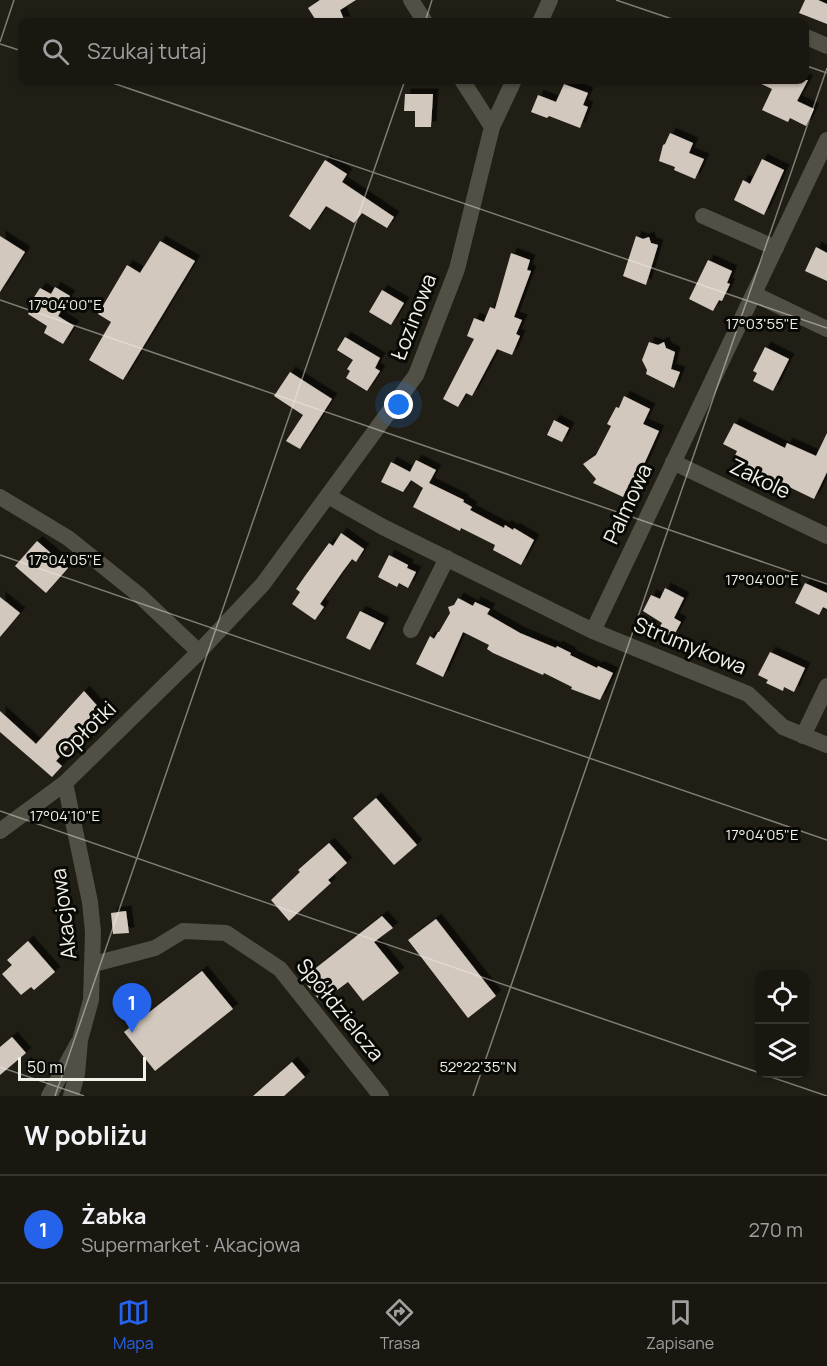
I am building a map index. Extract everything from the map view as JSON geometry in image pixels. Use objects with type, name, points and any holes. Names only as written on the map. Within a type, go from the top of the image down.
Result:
[{"type":"street","points":[[411,0],[422,18]]},
{"type":"street","points":[[542,18],[550,0]]},
{"type":"street","points":[[809,38],[827,46]]},
{"type":"street","points":[[465,84],[492,127]]},
{"type":"street","name":"Łozinowa","points":[[199,652],[263,584],[416,375],[457,269],[492,127],[512,84]]},
{"type":"street","name":"Palmowa","points":[[593,632],[827,141]]},
{"type":"street","points":[[703,216],[776,249]]},
{"type":"street","points":[[754,294],[827,329]]},
{"type":"street","name":"Zakole","points":[[673,462],[827,536]]},
{"type":"street","points":[[328,496],[383,527],[593,632]]},
{"type":"street","points":[[0,497],[68,538],[138,595],[199,652]]},
{"type":"street","points":[[411,630],[447,558]]},
{"type":"street","name":"Strumykowa","points":[[593,632],[748,694],[783,727],[827,745]]},
{"type":"street","name":"Opłotki","points":[[0,831],[65,783],[199,652]]},
{"type":"street","points":[[803,736],[827,686]]},
{"type":"street","name":"Akacjowa","points":[[65,783],[90,902],[94,964],[91,1000],[80,1040],[77,1074],[71,1096]]},
{"type":"street","name":"Spółdzielcza","points":[[94,964],[155,948],[183,931],[226,933],[280,969],[381,1096]]},
{"type":"street","name":"Akacjowa","points":[[49,1096],[80,1040]]},
{"type":"building","points":[[320,0],[356,0],[340,10],[343,18],[314,18],[308,8]]},
{"type":"building","points":[[805,0],[818,0],[827,4],[827,24],[799,13]]},
{"type":"building","points":[[564,84],[588,93],[583,105],[588,107],[580,128],[531,112],[538,95],[556,102]]},
{"type":"building","points":[[761,84],[806,84],[797,101],[814,109],[806,126],[790,118],[788,122],[762,110],[772,89]]},
{"type":"building","points":[[405,94],[433,94],[431,127],[415,127],[415,111],[404,111]]},
{"type":"building","points":[[670,133],[693,143],[689,153],[704,159],[695,179],[659,161],[663,145]]},
{"type":"building","points":[[762,159],[784,170],[764,215],[734,200],[743,180],[750,184]]},
{"type":"building","points":[[325,160],[347,174],[342,182],[394,217],[387,228],[362,213],[354,223],[326,206],[310,230],[289,216]]},
{"type":"building","points":[[0,236],[25,252],[0,292]]},
{"type":"building","points":[[636,236],[643,239],[649,237],[651,243],[658,245],[646,285],[623,276]]},
{"type":"building","points":[[160,241],[195,261],[123,380],[89,360],[111,322],[98,314],[127,265],[140,273]]},
{"type":"building","points":[[816,247],[827,253],[827,281],[805,271]]},
{"type":"building","points":[[511,253],[530,260],[527,270],[531,271],[514,317],[522,320],[516,334],[520,336],[512,355],[497,349],[472,396],[466,393],[458,407],[443,399],[474,339],[467,336],[474,318],[484,322],[490,307],[495,309]]},
{"type":"building","points":[[708,260],[732,271],[727,283],[730,284],[722,301],[719,300],[713,311],[689,299]]},
{"type":"building","points":[[55,287],[70,296],[58,316],[74,326],[63,344],[44,333],[47,326],[28,314],[34,303],[31,302],[40,288],[51,294]]},
{"type":"building","points":[[382,290],[404,303],[391,325],[369,312]]},
{"type":"building","points":[[345,337],[380,358],[375,368],[380,371],[367,391],[346,378],[350,371],[347,369],[353,360],[337,350]]},
{"type":"building","points":[[649,342],[658,345],[664,342],[666,348],[675,352],[671,369],[680,372],[674,388],[646,374],[647,370],[642,360]]},
{"type":"building","points":[[765,347],[789,359],[773,391],[753,381],[757,373],[753,371]]},
{"type":"building","points":[[290,372],[332,399],[300,449],[286,441],[303,415],[274,396]]},
{"type":"building","points":[[624,396],[650,409],[643,424],[659,431],[636,482],[631,480],[623,497],[593,483],[596,479],[583,464],[596,455],[611,426],[607,424],[616,407],[619,408]]},
{"type":"building","points":[[554,420],[569,428],[562,442],[547,435]]},
{"type":"building","points":[[734,423],[785,448],[787,443],[816,456],[827,433],[827,472],[814,499],[733,460],[737,451],[723,444]]},
{"type":"building","points":[[416,460],[436,470],[429,483],[464,500],[463,502],[472,507],[470,510],[504,528],[505,525],[513,530],[514,528],[534,540],[521,565],[493,550],[495,545],[461,528],[460,531],[413,507],[423,488],[411,480],[403,492],[381,482],[391,462],[410,472]]},
{"type":"building","points":[[341,533],[364,549],[356,562],[352,559],[320,604],[324,607],[315,620],[292,604],[300,592],[296,589],[329,543],[333,546]]},
{"type":"building","points":[[37,541],[68,568],[46,593],[15,566]]},
{"type":"building","points":[[389,555],[416,572],[408,588],[399,583],[397,587],[378,577]]},
{"type":"building","points":[[805,583],[827,593],[827,609],[823,607],[819,615],[795,603]]},
{"type":"building","points":[[665,588],[684,598],[674,618],[681,622],[673,637],[658,630],[662,623],[643,611],[651,595],[660,599]]},
{"type":"building","points":[[0,597],[20,613],[0,637]]},
{"type":"building","points":[[458,598],[473,606],[475,602],[490,609],[487,614],[520,633],[556,648],[557,646],[571,653],[570,655],[613,673],[600,700],[571,689],[572,687],[544,673],[543,675],[493,653],[487,649],[489,645],[463,632],[443,677],[416,664],[430,636],[434,639],[450,613],[448,607],[454,605]]},
{"type":"building","points":[[360,611],[384,623],[370,650],[346,638]]},
{"type":"building","points":[[770,652],[805,668],[794,692],[784,687],[783,691],[766,683],[768,680],[758,675]]},
{"type":"building","points":[[84,691],[101,710],[56,761],[62,766],[52,777],[0,732],[0,711],[36,744]]},
{"type":"building","points":[[376,798],[417,845],[394,865],[353,818]]},
{"type":"building","points":[[329,843],[347,863],[328,880],[331,883],[289,921],[271,900],[300,872],[298,870]]},
{"type":"building","points":[[126,911],[129,933],[113,934],[111,913]]},
{"type":"building","points":[[382,916],[393,928],[374,942],[399,973],[363,1001],[348,982],[321,1002],[302,979]]},
{"type":"building","points":[[436,919],[496,996],[468,1018],[408,940]]},
{"type":"building","points":[[28,941],[55,972],[34,990],[31,987],[21,995],[2,974],[12,965],[7,960]]},
{"type":"building","points":[[202,971],[233,1009],[155,1071],[124,1032]]},
{"type":"building","points":[[12,1037],[26,1053],[0,1075],[0,1047]]},
{"type":"building","points":[[292,1062],[305,1077],[284,1096],[253,1096]]},
{"type":"place","name":"Żabka","points":[[132,1033]]}]
